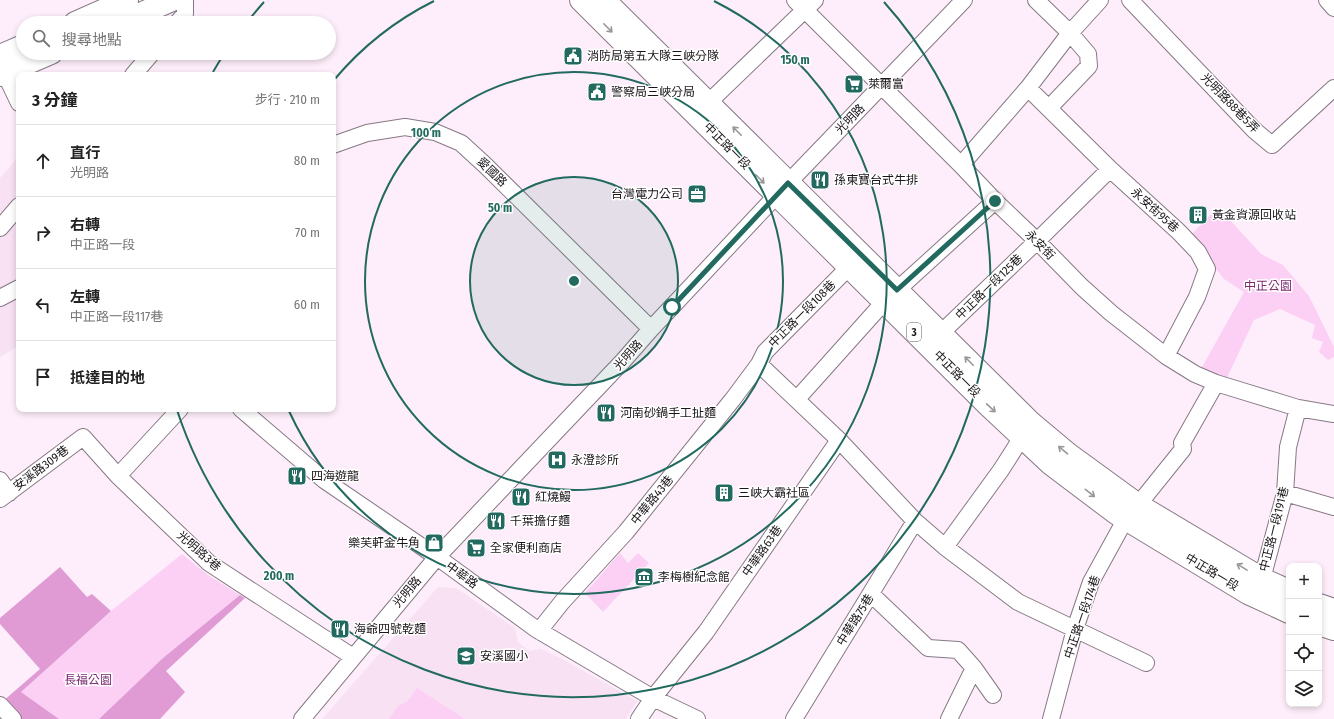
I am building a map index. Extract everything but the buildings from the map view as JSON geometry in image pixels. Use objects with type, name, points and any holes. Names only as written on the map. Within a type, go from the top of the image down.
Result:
[{"type":"main road","points":[[91,16],[127,0]]},
{"type":"main road","points":[[136,16],[172,0]]},
{"type":"main road","name":"中正路一段","points":[[581,0],[668,74],[709,102],[849,267],[941,333],[1031,423],[1068,454],[1132,512],[1248,593],[1286,611]]},
{"type":"main road","name":"中正路一段","points":[[604,0],[668,74],[890,296],[1022,437],[1052,464],[1132,512],[1262,579],[1286,590]]},
{"type":"main road","points":[[1,67],[16,53]]},
{"type":"main road","points":[[1,67],[26,60]]},
{"type":"main road","points":[[1322,605],[1334,610]]},
{"type":"main road","points":[[1322,625],[1334,629]]},
{"type":"street","points":[[183,16],[185,14],[185,0]]},
{"type":"street","name":"光明路","points":[[302,719],[437,557],[618,367],[651,329],[783,189],[964,0]]},
{"type":"street","points":[[1036,0],[1070,33],[1088,54],[1089,66],[1049,108]]},
{"type":"street","points":[[961,165],[1028,88],[1070,33],[1100,0]]},
{"type":"street","name":"光明路88巷5弄","points":[[1130,0],[1254,130],[1272,145],[1334,88]]},
{"type":"street","points":[[1327,0],[1334,8]]},
{"type":"street","points":[[709,102],[805,3]]},
{"type":"street","name":"永安街","points":[[805,3],[882,86],[995,201],[1088,292],[1111,313],[1166,356],[1195,374],[1216,383],[1298,408],[1334,414]]},
{"type":"street","points":[[136,72],[146,60]]},
{"type":"street","points":[[1,67],[16,97]]},
{"type":"street","name":"永安街95巷","points":[[1028,88],[1110,169],[1179,232],[1198,252],[1207,270],[1197,297],[1166,356]]},
{"type":"street","name":"愛國路","points":[[336,144],[367,133],[405,127],[435,132],[462,143],[651,329]]},
{"type":"street","name":"中正路一段125巷","points":[[941,333],[1110,169]]},
{"type":"street","points":[[797,399],[890,296],[995,201]]},
{"type":"street","points":[[0,228],[16,209]]},
{"type":"street","name":"中正路一段108巷","points":[[759,364],[765,352],[849,267]]},
{"type":"street","points":[[0,298],[16,290]]},
{"type":"street","points":[[759,364],[839,440],[915,520],[945,547],[1018,602],[1146,664]]},
{"type":"street","name":"中華路43巷","points":[[539,631],[562,602],[626,532],[733,399],[759,364]]},
{"type":"street","name":"中正路一段174巷","points":[[1051,719],[1075,629],[1091,582],[1132,512],[1183,449],[1182,443],[1216,383]]},
{"type":"street","name":"中正路一段191巷","points":[[1262,579],[1285,493],[1288,447],[1298,408]]},
{"type":"street","points":[[118,476],[177,412]]},
{"type":"street","name":"中華路","points":[[245,412],[324,480],[437,557],[539,631],[653,698],[697,719]]},
{"type":"street","points":[[945,547],[1001,470],[1022,437]]},
{"type":"street","name":"光明路3巷","points":[[82,438],[118,476],[209,563],[353,657]]},
{"type":"street","name":"安溪路309巷","points":[[3,491],[82,438]]},
{"type":"street","name":"中華路63巷","points":[[639,719],[653,698],[706,632],[839,440]]},
{"type":"street","points":[[1285,493],[1334,507]]},
{"type":"street","name":"中華路75巷","points":[[794,719],[915,520]]},
{"type":"street","points":[[871,594],[928,648],[958,650],[974,668],[993,695]]},
{"type":"street","points":[[949,719],[974,668]]},
{"type":"street","points":[[0,705],[13,719]]},
{"type":"shaded area","points":[[16,159],[16,348],[0,357],[0,178]]},
{"type":"shaded area","points":[[60,567],[87,597],[92,594],[111,611],[21,692],[59,719],[18,719],[2,702],[40,669],[0,624],[0,618]]},
{"type":"shaded area","name":"安溪國小","points":[[438,587],[456,588],[515,628],[518,642],[529,651],[541,649],[564,660],[637,701],[626,719],[322,719]]},
{"type":"shaded area","points":[[240,595],[245,598],[166,671],[185,692],[160,719],[99,719],[163,658]]},
{"type":"green space","name":"中正公園","points":[[1218,207],[1261,254],[1283,265],[1309,296],[1334,347],[1334,357],[1328,360],[1319,352],[1323,342],[1312,338],[1315,325],[1280,309],[1254,320],[1226,380],[1201,369],[1244,292],[1224,279],[1190,236]]},
{"type":"green space","points":[[620,553],[628,563],[638,553],[649,563],[603,612],[585,593]]},
{"type":"green space","name":"長福公園","points":[[182,554],[208,575],[240,595],[163,658],[99,719],[59,719],[21,692],[111,611]]},
{"type":"green space","points":[[417,688],[465,719],[389,719],[398,706],[407,702]]},
{"type":"place","name":"消防局第五大隊三峽分隊","points":[[573,56]]},
{"type":"place","name":"萊爾富","points":[[854,84]]},
{"type":"place","name":"警察局三峽分局","points":[[597,92]]},
{"type":"place","name":"孫東寶台式牛排","points":[[820,180]]},
{"type":"place","name":"台灣電力公司","points":[[697,194]]},
{"type":"place","name":"黃金資源回收站","points":[[1198,215]]},
{"type":"place","name":"河南砂鍋手工扯麵","points":[[606,413]]},
{"type":"place","name":"永澄診所","points":[[557,460]]},
{"type":"place","name":"四海遊龍","points":[[297,476]]},
{"type":"place","name":"三峽大霸社區","points":[[724,493]]},
{"type":"place","name":"紅燒鰻","points":[[521,497]]},
{"type":"place","name":"千葉擔仔麵","points":[[496,521]]},
{"type":"place","name":"樂芙軒金牛角","points":[[434,543]]},
{"type":"place","name":"全家便利商店","points":[[476,548]]},
{"type":"place","name":"李梅樹紀念館","points":[[644,577]]},
{"type":"place","name":"海爺四號乾麵","points":[[340,629]]},
{"type":"place","name":"安溪國小","points":[[466,656]]},
{"type":"route","points":[[672,307],[788,183],[897,290],[995,201]]}]
